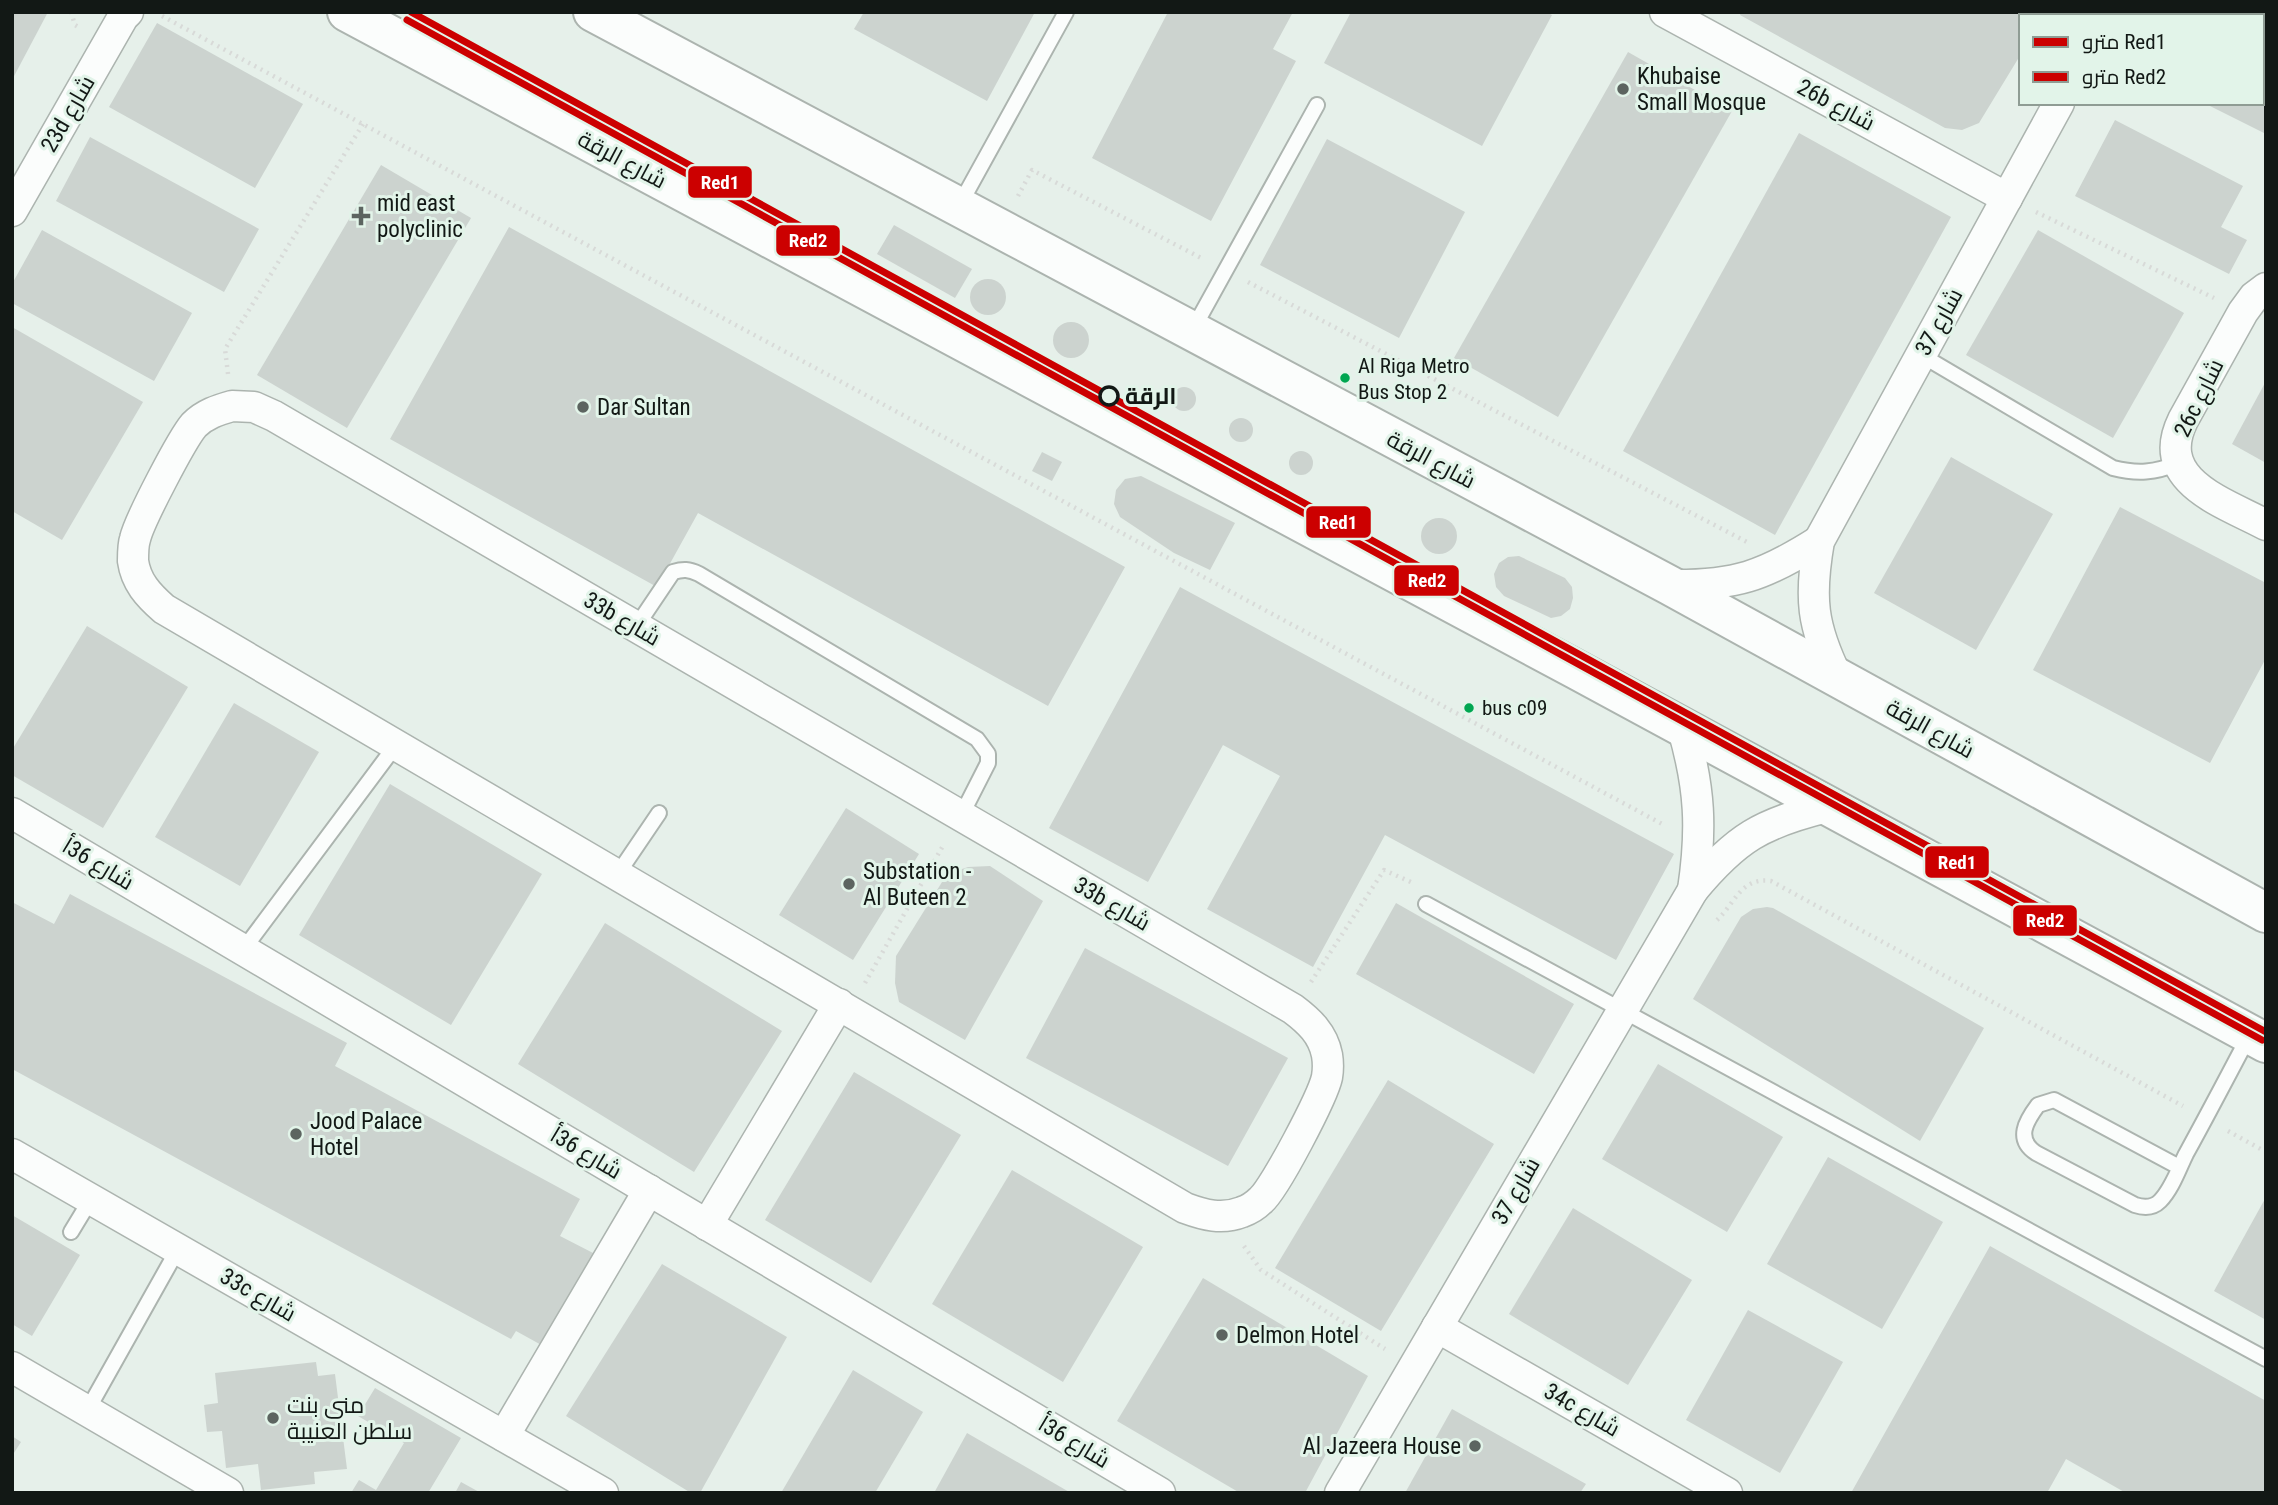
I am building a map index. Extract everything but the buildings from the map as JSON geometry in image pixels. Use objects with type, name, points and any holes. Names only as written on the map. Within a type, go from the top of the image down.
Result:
[{"type":"street","name":"شارع الرقة","points":[[346,12],[2258,1038]]},
{"type":"street","name":"شارع الرقة","points":[[593,12],[1670,585],[2266,913]]},
{"type":"street","points":[[638,12],[663,49]]},
{"type":"street","name":"26b شارع","points":[[1665,12],[2007,198]]},
{"type":"street","name":"23d شارع","points":[[12,211],[125,14]]},
{"type":"street","name":"شارع 37","points":[[1837,677],[1822,646],[1813,611],[1813,576],[1819,541],[2058,105]]},
{"type":"street","name":"26c شارع","points":[[2266,288],[2253,297],[2244,312],[2176,433],[2175,448],[2185,477],[2196,487],[2266,525]]},
{"type":"street","points":[[232,406],[212,412],[194,425],[142,520],[135,539],[133,559],[138,579],[149,596],[164,609],[1185,1208],[1203,1215],[1224,1216]]},
{"type":"street","name":"33b شارع","points":[[232,406],[254,407],[274,416],[1309,1020],[1321,1037],[1327,1056],[1327,1076],[1320,1095],[1273,1185],[1261,1200],[1243,1212],[1224,1216]]},
{"type":"street","name":"شارع 37","points":[[1670,585],[1709,585],[1748,578],[1786,562],[1819,541]]},
{"type":"street","name":"شارع 37","points":[[1684,729],[1694,768],[1699,809],[1699,850],[1693,890]]},
{"type":"street","name":"شارع 37","points":[[1340,1493],[1693,890],[1719,859],[1751,834],[1788,817],[1827,807]]},
{"type":"street","name":"شارع 36أ","points":[[12,813],[1160,1493]]},
{"type":"street","points":[[707,1224],[844,1008]]},
{"type":"street","name":"33c شارع","points":[[12,1154],[603,1493]]},
{"type":"street","points":[[504,1436],[649,1190]]},
{"type":"street","name":"34c شارع","points":[[1437,1326],[1727,1493]]},
{"type":"street","points":[[12,1367],[228,1493]]},
{"type":"lane","points":[[958,207],[1066,12]]},
{"type":"lane","points":[[1192,332],[1317,105]]},
{"type":"lane","points":[[1921,355],[2113,468],[2146,473],[2178,463]]},
{"type":"lane","points":[[636,627],[673,572],[681,569],[699,574],[984,745],[988,763],[961,816]]},
{"type":"lane","points":[[243,950],[396,745]]},
{"type":"lane","points":[[617,875],[659,813]]},
{"type":"lane","points":[[1426,904],[2266,1359]]},
{"type":"lane","points":[[2179,1167],[2054,1100],[2038,1105],[2023,1133],[2024,1141],[2036,1153],[2143,1207],[2159,1202],[2179,1167],[2205,1118],[2258,1038]]},
{"type":"lane","points":[[71,1232],[91,1199]]},
{"type":"lane","points":[[87,1411],[178,1249]]},
{"type":"path","points":[[107,46],[141,34],[162,15],[1670,828]]},
{"type":"path","points":[[232,406],[225,349],[363,124]]},
{"type":"path","points":[[1014,202],[1032,170],[1786,562]]},
{"type":"path","points":[[2007,198],[2244,312]]},
{"type":"path","points":[[844,1008],[961,816]]},
{"type":"path","points":[[1673,923],[1705,928],[1720,918],[1744,888],[1758,880],[1771,881],[2266,1152]]},
{"type":"path","points":[[1224,1216],[1261,1270],[1413,1367]]},
{"type":"metro line","name":"Red1","points":[[411,12],[2266,1032]]},
{"type":"metro line","name":"Red2","points":[[407,20],[2262,1040]]},
{"type":"place","name":"Khubaise Small Mosque","points":[[1623,89]]},
{"type":"place","name":"mid east polyclinic","points":[[361,216]]},
{"type":"place","name":"Al Riga Metro Bus Stop 2","points":[[1345,378]]},
{"type":"place","name":"الرقة","points":[[1109,396]]},
{"type":"place","name":"Dar Sultan","points":[[583,407]]},
{"type":"place","name":"bus c09","points":[[1469,708]]},
{"type":"place","name":"Substation - Al Buteen 2","points":[[849,884]]},
{"type":"place","name":"Jood Palace Hotel","points":[[296,1134]]},
{"type":"place","name":"Delmon Hotel","points":[[1222,1335]]},
{"type":"place","name":"منى بنت سلطن العنيبة","points":[[273,1418]]},
{"type":"place","name":"Al Jazeera House","points":[[1475,1446]]}]
